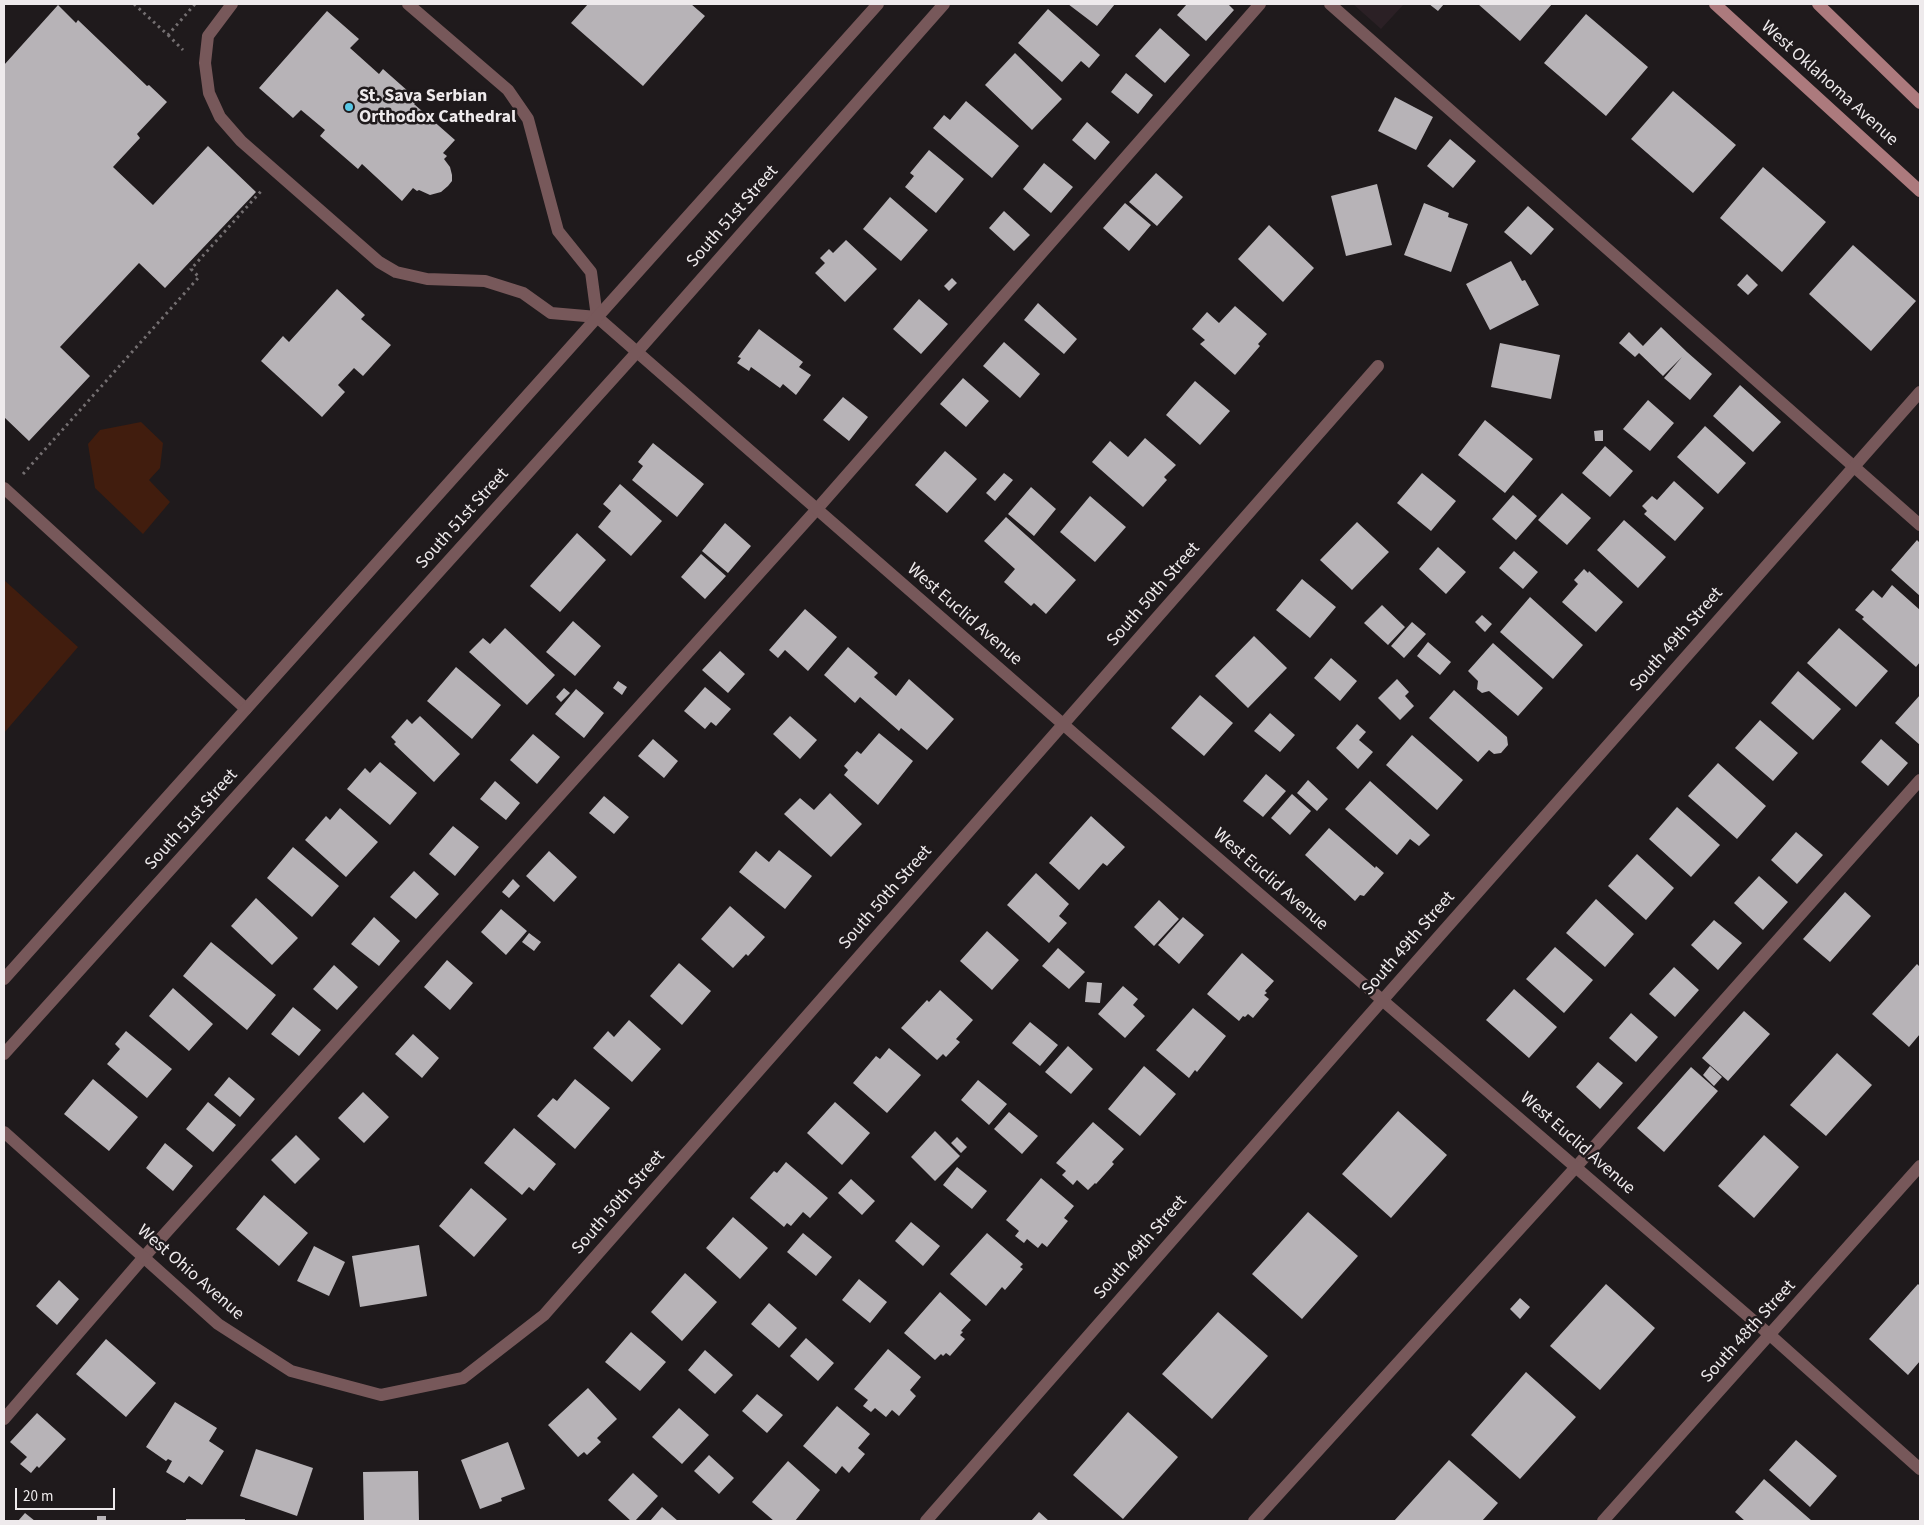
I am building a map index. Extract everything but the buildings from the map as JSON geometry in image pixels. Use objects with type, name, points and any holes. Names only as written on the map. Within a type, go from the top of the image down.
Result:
[{"type":"main road","name":"West Oklahoma Avenue","points":[[1715,4],[1920,191]]},
{"type":"main road","points":[[1818,4],[1920,103]]},
{"type":"street","points":[[232,4],[208,36],[205,63],[209,93],[220,117],[241,141],[379,262],[396,272],[427,279],[485,281],[523,292],[551,313],[597,317],[591,272],[558,231],[528,119],[508,90],[408,4]]},
{"type":"street","name":"South 51st Street","points":[[4,979],[878,4]]},
{"type":"street","name":"South 51st Street","points":[[4,1054],[638,352],[944,4]]},
{"type":"street","points":[[4,1419],[144,1257],[817,509],[1260,4]]},
{"type":"street","points":[[1330,4],[1920,526]]},
{"type":"street","name":"West Euclid Avenue","points":[[597,317],[1062,724],[1383,999],[1770,1335],[1920,1469]]},
{"type":"street","name":"South 50th Street","points":[[381,1395],[463,1378],[544,1315],[1378,366]]},
{"type":"street","name":"South 49th Street","points":[[926,1521],[1383,999],[1920,392]]},
{"type":"street","points":[[6,490],[246,709]]},
{"type":"street","points":[[1254,1521],[1576,1167],[1920,780]]},
{"type":"street","name":"West Ohio Avenue","points":[[4,1132],[218,1324],[291,1371],[381,1395]]},
{"type":"street","name":"South 48th Street","points":[[1603,1521],[1920,1166]]},
{"type":"path","points":[[134,4],[168,35],[195,4]]},
{"type":"path","points":[[6,490],[199,278],[190,269],[277,173]]},
{"type":"shaded area","points":[[1353,4],[1404,4],[1381,29]]},
{"type":"shaded area","points":[[141,422],[163,443],[160,468],[149,480],[170,502],[143,534],[95,488],[88,444],[100,430]]},
{"type":"shaded area","points":[[4,580],[78,647],[4,733]]},
{"type":"place","name":"St. Sava Serbian Orthodox Cathedral","points":[[349,107]]}]
